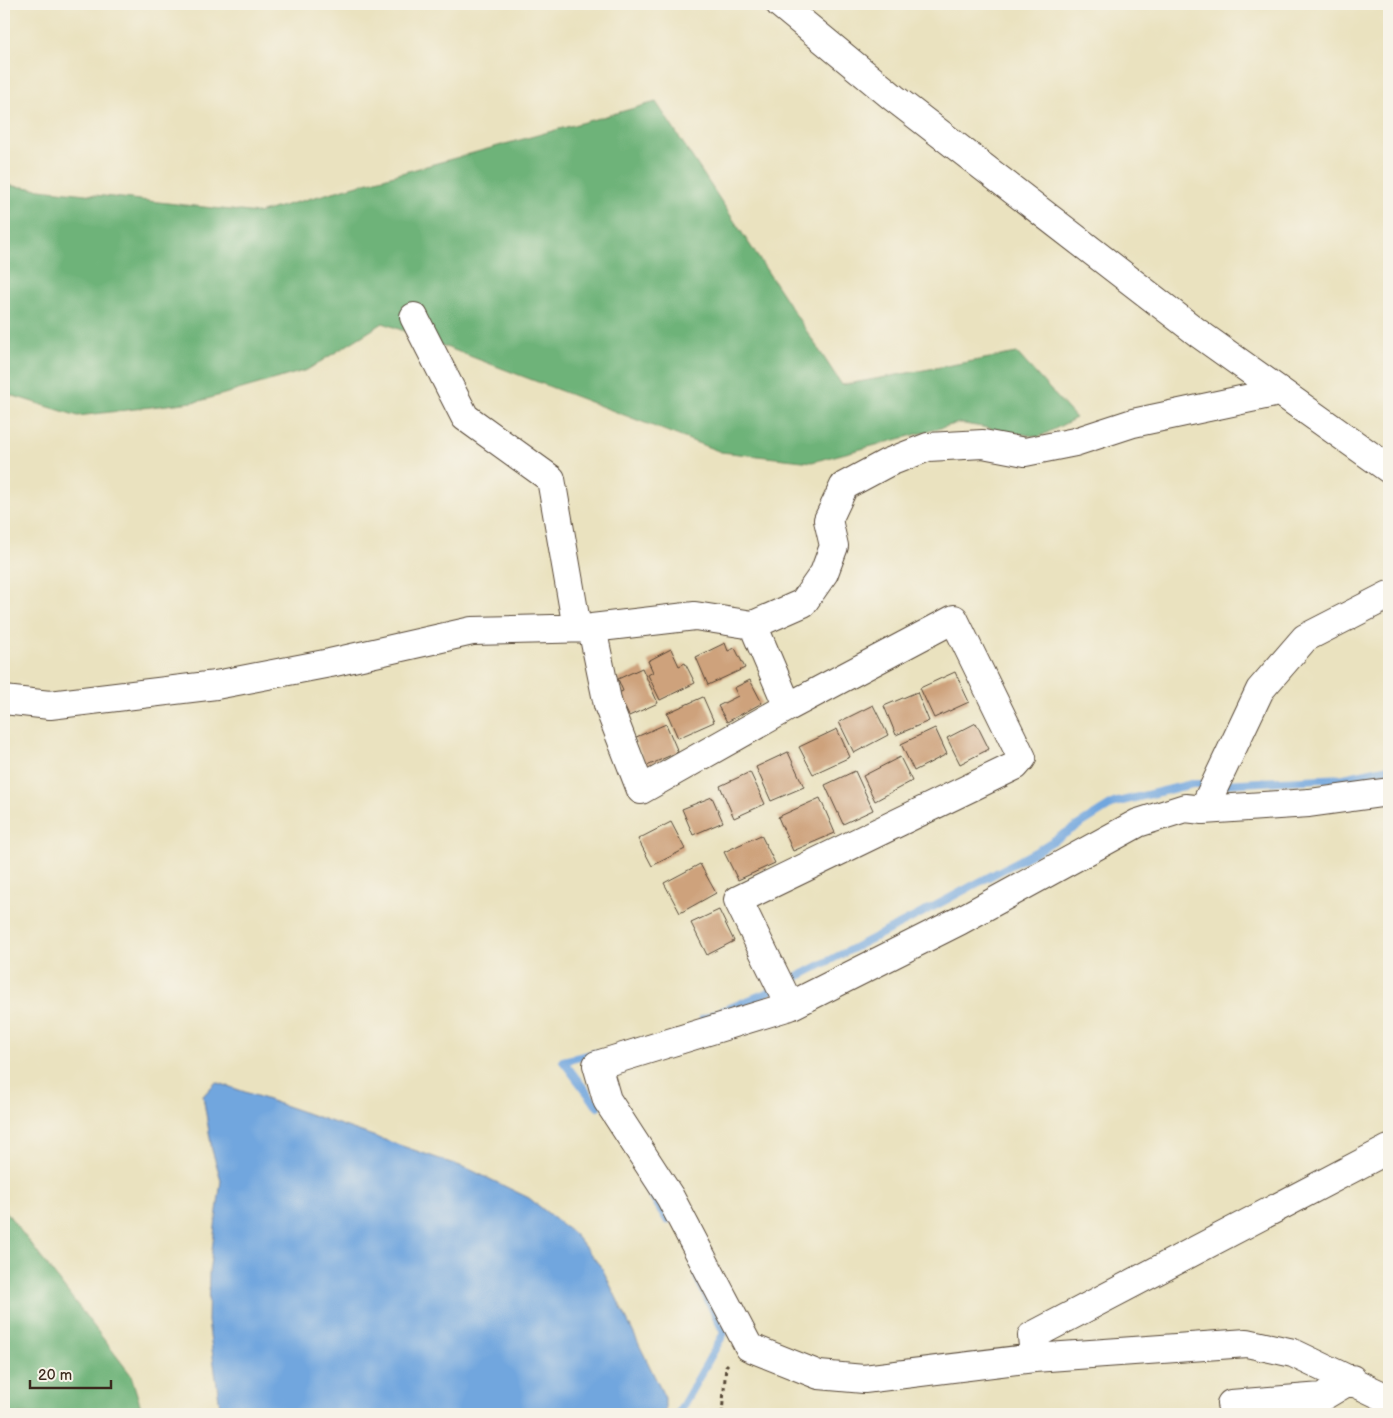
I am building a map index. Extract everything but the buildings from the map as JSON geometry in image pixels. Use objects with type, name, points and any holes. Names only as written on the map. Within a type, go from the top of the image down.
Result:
[{"type":"street","points":[[780,4],[894,98],[1198,333],[1389,468]]},
{"type":"street","points":[[414,317],[465,417],[551,479],[585,628],[608,705],[641,790],[788,706],[954,619],[1022,758],[1015,766],[738,900],[789,1003]]},
{"type":"street","points":[[4,700],[50,705],[206,686],[330,663],[472,631],[585,628],[695,616],[753,625],[802,603],[824,573],[834,546],[828,520],[844,486],[887,462],[928,447],[983,444],[1025,452],[1075,442],[1133,423],[1279,392]]},
{"type":"street","points":[[1204,806],[1260,690],[1305,638],[1389,594]]},
{"type":"street","points":[[753,625],[788,706]]},
{"type":"street","points":[[1389,792],[1309,803],[1185,808],[1138,823],[959,921],[789,1003],[598,1065],[607,1100],[670,1197],[749,1347],[819,1376],[864,1379],[1034,1358],[1247,1343],[1293,1353],[1389,1399]]},
{"type":"street","points":[[1034,1358],[1032,1336],[1389,1149]]},
{"type":"street","points":[[1231,1404],[1322,1397],[1352,1380]]},
{"type":"path","points":[[722,1414],[726,1366],[749,1347]]},
{"type":"green space","points":[[656,102],[842,385],[1017,353],[1076,418],[1039,437],[959,423],[812,462],[721,452],[383,323],[307,370],[200,401],[78,416],[4,393],[4,185],[258,213]]},
{"type":"green space","points":[[4,1209],[131,1375],[143,1414],[4,1414]]},
{"type":"water","points":[[216,1082],[469,1169],[529,1198],[575,1235],[602,1268],[665,1398],[665,1414],[221,1414],[208,1321],[209,1273],[221,1180],[212,1150],[203,1096]]},
{"type":"waterway","points":[[1222,784],[1344,778],[1389,768]]},
{"type":"waterway","points":[[703,1019],[764,994],[918,915],[1037,851],[1114,803],[1192,784],[1210,784]]},
{"type":"waterway","points":[[597,1053],[563,1061],[598,1107]]},
{"type":"waterway","points":[[643,1181],[667,1220]]},
{"type":"waterway","points":[[678,1414],[724,1333],[697,1277]]}]
